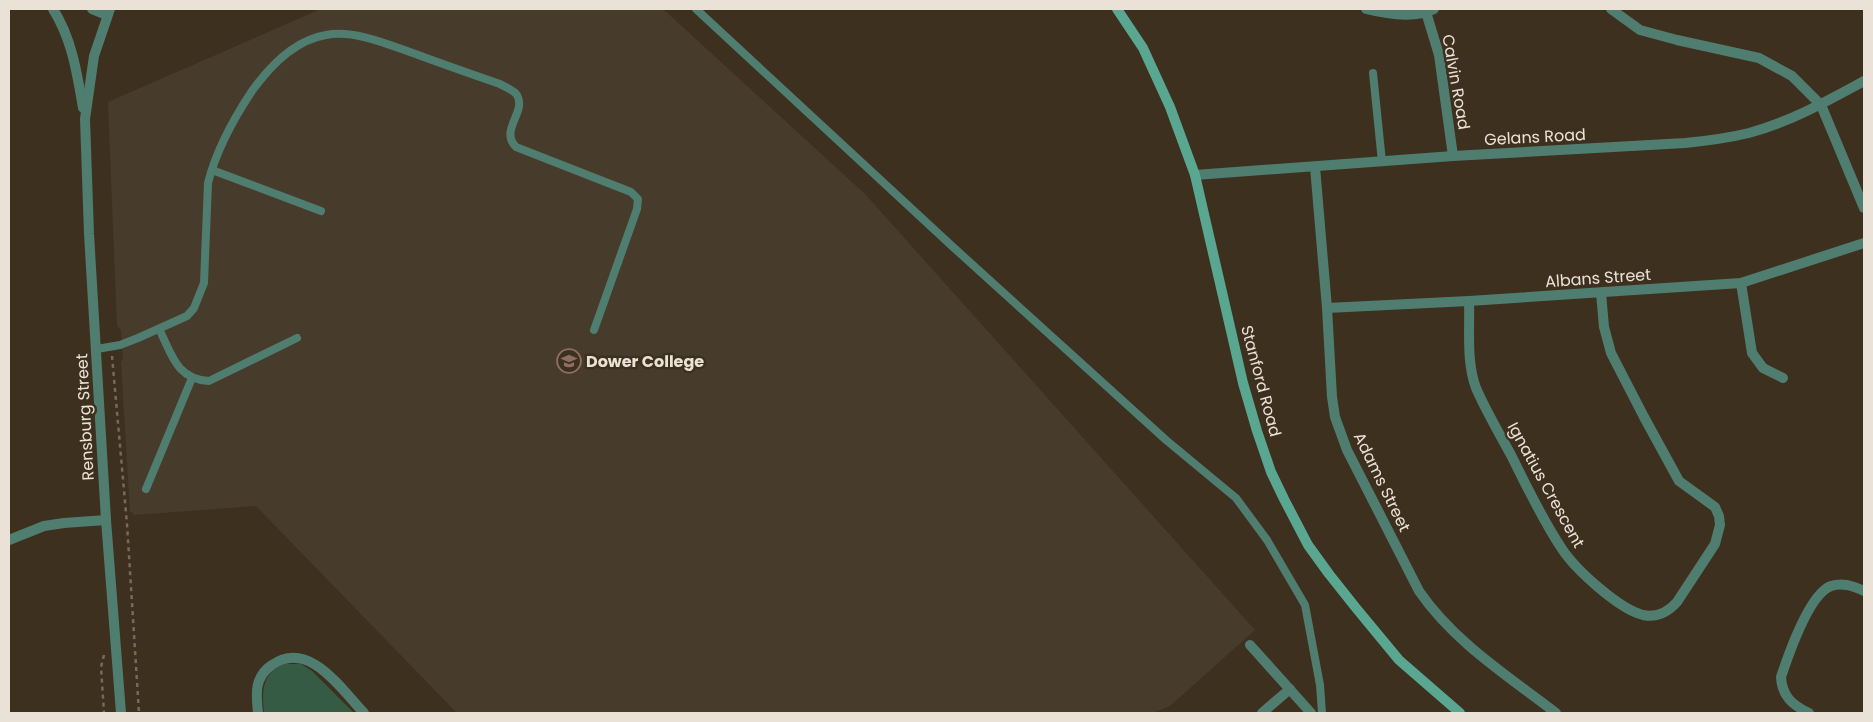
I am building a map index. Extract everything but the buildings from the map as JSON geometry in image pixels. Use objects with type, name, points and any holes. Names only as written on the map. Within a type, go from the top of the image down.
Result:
[{"type":"main road","name":"Stanford Road","points":[[1117,9],[1143,48],[1170,107],[1195,175],[1243,382],[1271,472],[1284,499],[1308,545],[1328,574],[1362,616],[1399,660],[1460,713]]},
{"type":"street","name":"Rensburg Street","points":[[52,9],[65,32],[74,58],[85,119],[89,234],[106,520],[121,713]]},
{"type":"street","name":"Rensburg Street","points":[[85,119],[94,56],[109,12],[92,9]]},
{"type":"street","points":[[1366,9],[1384,13],[1430,11]]},
{"type":"street","points":[[1612,9],[1632,26],[1649,33],[1732,51],[1766,61],[1792,76],[1822,105],[1864,208]]},
{"type":"street","name":"Calvin Road","points":[[1430,11],[1439,55],[1453,156]]},
{"type":"street","name":"Gelans Road","points":[[1195,175],[1453,156],[1685,144],[1714,140],[1751,132],[1822,105],[1864,81]]},
{"type":"street","name":"Adams Street","points":[[1315,167],[1327,308],[1332,397],[1335,417],[1347,450],[1419,591],[1446,625],[1556,713]]},
{"type":"street","name":"Albans Street","points":[[1327,308],[1469,301],[1741,283],[1864,243]]},
{"type":"street","points":[[1741,283],[1752,353],[1763,368],[1783,378]]},
{"type":"street","name":"Ignatius Crescent","points":[[1469,301],[1470,360],[1476,386],[1538,509],[1562,550],[1576,567],[1619,603],[1644,615],[1660,614],[1671,609],[1677,602],[1715,544],[1720,525],[1719,516],[1715,507],[1679,480],[1640,409],[1611,354],[1604,327],[1601,293]]},
{"type":"street","points":[[9,540],[44,526],[106,520]]},
{"type":"street","points":[[1809,713],[1793,704],[1785,695],[1781,677],[1808,612],[1821,593],[1829,587],[1842,584],[1855,586],[1864,591]]},
{"type":"street","points":[[1250,645],[1311,713]]},
{"type":"street","points":[[258,713],[256,692],[258,680],[262,672],[277,662],[295,656],[310,661],[320,668],[364,713]]},
{"type":"street","points":[[1262,713],[1290,689]]},
{"type":"lane","points":[[696,9],[953,247],[1166,440],[1236,498],[1267,540],[1305,605],[1320,685],[1322,713]]},
{"type":"lane","points":[[97,349],[128,343],[187,316],[194,308],[204,282],[208,183],[234,122],[261,79],[277,61],[302,43],[326,35],[346,35],[374,40],[500,84],[515,92],[518,96],[519,105],[509,136],[511,142],[516,147],[620,186],[631,192],[638,199],[637,209],[594,330]]},
{"type":"lane","points":[[1373,73],[1382,162]]},
{"type":"lane","points":[[212,170],[321,211]]},
{"type":"lane","points":[[159,329],[180,370],[192,378],[209,381],[297,338]]},
{"type":"lane","points":[[146,489],[192,378]]},
{"type":"path","points":[[111,346],[127,524],[139,713]]},
{"type":"path","points":[[104,652],[101,667],[104,713]]},
{"type":"shaded area","name":"Dower College","points":[[321,9],[663,9],[865,194],[1255,630],[1170,706],[1155,712],[457,713],[256,506],[133,515],[133,512],[130,512],[121,362],[123,359],[121,330],[117,326],[108,102]]},
{"type":"green space","points":[[285,664],[301,664],[312,671],[354,713],[264,713],[263,691],[267,678],[271,672]]},
{"type":"place","name":"Dower College","points":[[569,361]]}]
